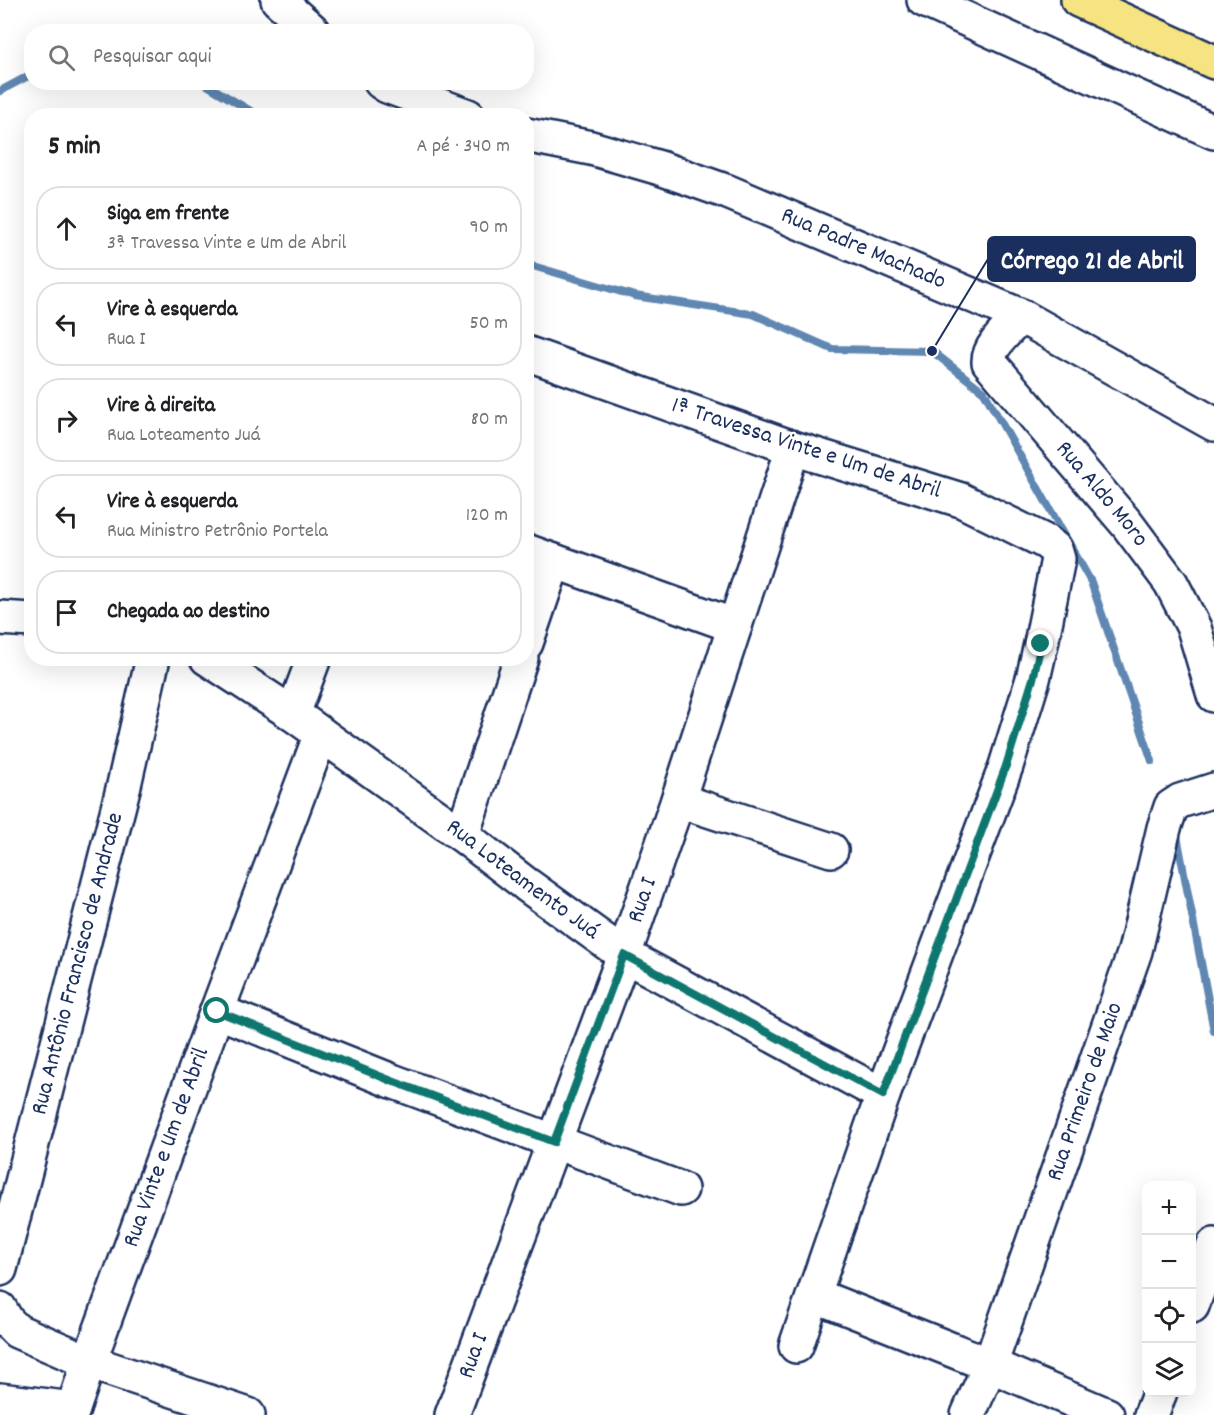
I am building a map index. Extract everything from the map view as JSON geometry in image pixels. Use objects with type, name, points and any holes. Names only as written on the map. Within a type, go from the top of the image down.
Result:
[{"type":"main road","points":[[1078,0],[1214,62]]},
{"type":"street","points":[[278,0],[305,24]]},
{"type":"street","points":[[924,0],[1214,132]]},
{"type":"street","points":[[398,90],[446,108]]},
{"type":"street","name":"Rua Padre Machado","points":[[534,137],[591,148],[660,168],[728,192],[1021,316],[1214,424]]},
{"type":"street","name":"Rua Aldo Moro","points":[[1021,316],[991,349],[989,362],[1126,524],[1170,583],[1194,628],[1214,694]]},
{"type":"street","name":"1ª Travessa Vinte e Um de Abril","points":[[534,356],[793,448],[961,500],[1046,542],[1055,549],[1058,559],[1041,644],[1033,679],[1006,766],[883,1095]]},
{"type":"street","name":"Rua I","points":[[452,1415],[624,955],[678,800],[793,448]]},
{"type":"street","points":[[534,593],[540,556],[735,626]]},
{"type":"street","points":[[0,618],[24,620]]},
{"type":"street","name":"Rua Antônio Francisco de Andrade","points":[[0,1269],[121,796],[151,666]]},
{"type":"street","name":"Rua Loteamento Juá","points":[[219,666],[293,714],[624,955],[883,1095]]},
{"type":"street","points":[[293,714],[311,666]]},
{"type":"street","points":[[462,835],[518,666]]},
{"type":"street","name":"Rua Vinte e Um de Abril","points":[[72,1412],[217,1011],[321,734]]},
{"type":"street","name":"Rua Primeiro de Maio","points":[[968,1415],[990,1365],[1135,951],[1171,807],[1180,801],[1214,790]]},
{"type":"street","points":[[678,800],[831,850]]},
{"type":"street","points":[[217,1011],[392,1081],[681,1189]]},
{"type":"street","points":[[796,1346],[883,1095]]},
{"type":"street","points":[[1196,1293],[1214,1245]]},
{"type":"street","points":[[814,1295],[990,1365],[1107,1415]]},
{"type":"street","points":[[0,1309],[17,1331],[89,1362],[248,1415]]},
{"type":"street","points":[[1151,1415],[1158,1397]]},
{"type":"street","points":[[0,1400],[72,1412]]},
{"type":"waterway","points":[[0,91],[24,78]]},
{"type":"waterway","points":[[215,90],[246,108]]},
{"type":"waterway","points":[[534,266],[635,296],[753,314],[832,349],[932,351],[984,392],[1091,582],[1152,761]]},
{"type":"waterway","points":[[1177,836],[1214,1031]]},
{"type":"place","name":"Córrego 21 de Abril","points":[[932,351]]},
{"type":"route","points":[[217,1011],[392,1081],[554,1142],[624,955],[883,1095],[1006,766],[1033,679],[1041,644]]}]
